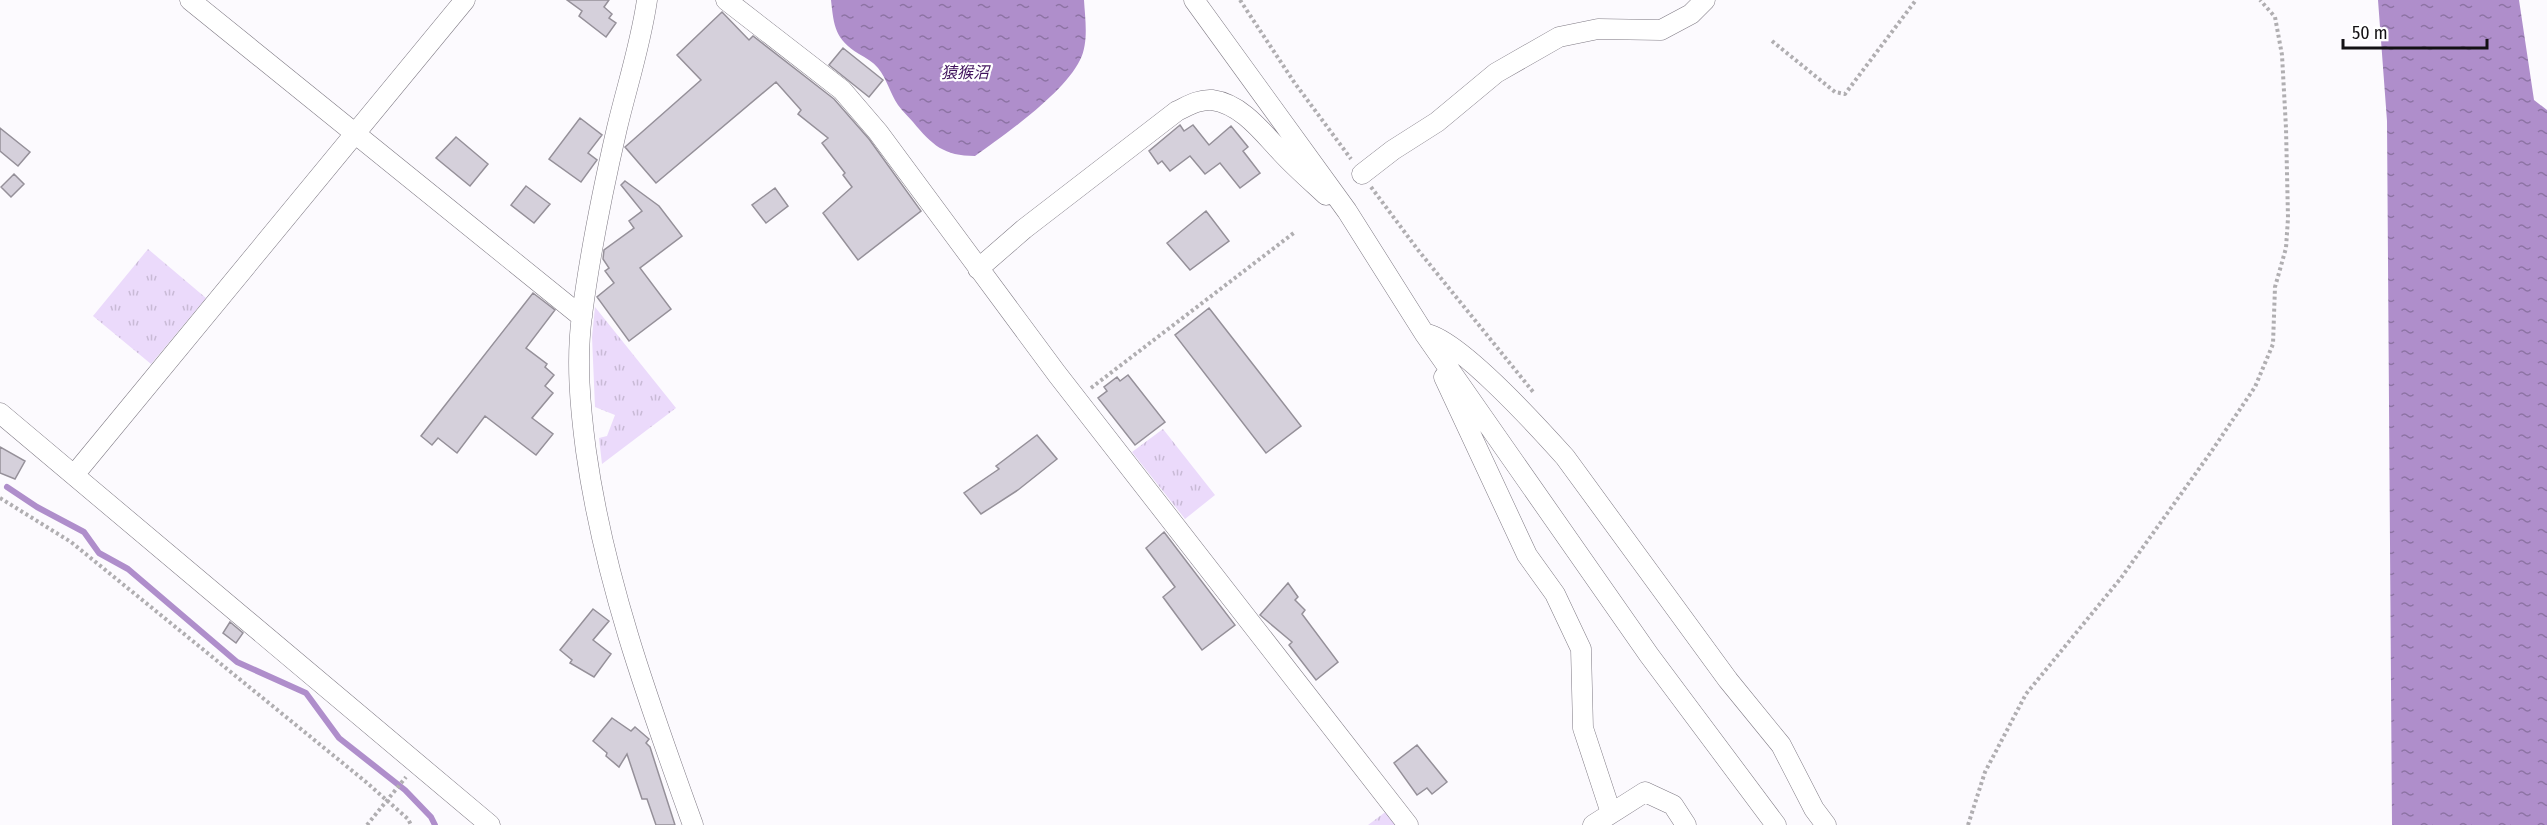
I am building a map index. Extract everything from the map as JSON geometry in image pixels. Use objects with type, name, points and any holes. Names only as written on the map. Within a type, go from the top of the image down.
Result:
[{"type":"street","points":[[190,0],[582,317]]},
{"type":"street","points":[[74,475],[465,0]]},
{"type":"street","points":[[647,0],[614,143],[582,317],[579,373],[591,489],[606,558],[630,642],[693,825]]},
{"type":"street","points":[[726,0],[842,90],[878,132],[1076,399],[1408,825]]},
{"type":"street","points":[[1194,0],[1334,192],[1424,333],[1649,655],[1776,825]]},
{"type":"street","points":[[1362,174],[1393,150],[1437,122],[1496,73],[1559,37],[1598,29],[1661,30],[1691,14],[1705,0]]},
{"type":"street","points":[[978,269],[1024,229],[1112,164],[1177,111],[1196,102],[1213,100],[1232,108],[1256,123],[1303,174],[1327,196],[1334,192]]},
{"type":"street","points":[[1424,333],[1527,555],[1555,594],[1581,649],[1583,728],[1611,813]]},
{"type":"street","points":[[1424,333],[1436,336],[1466,359],[1540,429],[1565,457],[1721,670],[1780,745],[1814,809],[1826,825]]},
{"type":"street","points":[[0,413],[490,825]]},
{"type":"street","points":[[1593,825],[1645,792],[1673,805],[1686,825]]},
{"type":"path","points":[[1240,0],[1294,82],[1418,250],[1540,399]]},
{"type":"path","points":[[1772,40],[1835,92],[1845,93],[1916,0]]},
{"type":"path","points":[[1968,825],[1985,772],[2026,694],[2121,578],[2211,452],[2255,387],[2273,344],[2276,287],[2286,248],[2288,218],[2286,128],[2283,55],[2275,17],[2259,0]]},
{"type":"path","points":[[1076,399],[1295,232]]},
{"type":"path","points":[[0,498],[71,542],[387,799],[408,819],[411,825]]},
{"type":"path","points":[[367,825],[403,780]]},
{"type":"green space","points":[[148,249],[206,298],[151,364],[93,316]]},
{"type":"green space","points":[[595,307],[676,408],[602,464],[599,438],[607,436],[615,415],[595,407],[592,337]]},
{"type":"green space","points":[[1163,429],[1215,495],[1185,519],[1132,452]]},
{"type":"green space","points":[[1388,810],[1400,825],[1368,825]]},
{"type":"water","name":"猿猴沼","points":[[831,0],[1084,0],[1085,46],[1072,73],[1033,112],[975,156],[955,154],[940,148],[926,137],[898,105],[878,68],[840,37],[833,18]]},
{"type":"water","points":[[2378,0],[2519,0],[2534,100],[2547,110],[2547,825],[2392,825],[2387,121]]},
{"type":"building","points":[[567,0],[609,0],[604,7],[612,14],[609,18],[616,23],[606,37],[579,16],[582,11]]},
{"type":"building","points":[[722,12],[749,40],[753,36],[834,99],[869,139],[921,211],[858,260],[823,213],[852,187],[843,175],[845,173],[822,143],[828,138],[798,114],[801,110],[776,82],[656,183],[625,147],[701,80],[677,55]]},
{"type":"building","points":[[843,48],[883,80],[869,97],[829,65]]},
{"type":"building","points":[[580,118],[602,135],[588,153],[597,160],[581,182],[549,159]]},
{"type":"building","points":[[1180,125],[1184,131],[1193,125],[1209,145],[1231,126],[1248,147],[1243,151],[1260,173],[1240,188],[1220,163],[1205,174],[1190,156],[1170,171],[1162,161],[1158,164],[1149,151]]},
{"type":"building","points":[[0,128],[30,152],[18,166],[0,151]]},
{"type":"building","points":[[456,137],[488,164],[470,186],[436,158]]},
{"type":"building","points":[[14,174],[24,184],[11,197],[1,187]]},
{"type":"building","points":[[625,181],[659,206],[682,236],[640,268],[671,309],[629,341],[597,297],[614,283],[605,271],[609,268],[603,259],[604,250],[634,228],[629,221],[642,211],[621,185]]},
{"type":"building","points":[[526,186],[550,204],[534,223],[511,205]]},
{"type":"building","points":[[775,188],[788,206],[766,223],[752,205]]},
{"type":"building","points":[[1206,211],[1229,241],[1190,270],[1167,243]]},
{"type":"building","points":[[533,293],[555,310],[526,348],[547,364],[545,367],[554,375],[545,386],[553,393],[532,418],[553,434],[536,455],[485,416],[457,453],[438,438],[432,445],[421,436]]},
{"type":"building","points":[[1209,308],[1301,426],[1266,453],[1175,335]]},
{"type":"building","points":[[1128,375],[1165,422],[1135,445],[1098,398],[1107,391],[1104,387],[1117,377],[1120,381]]},
{"type":"building","points":[[1037,435],[1057,459],[1018,490],[981,514],[964,493],[999,469],[996,466]]},
{"type":"building","points":[[0,447],[25,461],[15,479],[0,473]]},
{"type":"building","points":[[1164,532],[1235,625],[1202,650],[1163,597],[1175,587],[1146,548]]},
{"type":"building","points":[[1288,583],[1298,597],[1295,600],[1305,610],[1302,614],[1338,662],[1316,680],[1289,645],[1292,642],[1260,615]]},
{"type":"building","points":[[593,609],[609,621],[593,640],[611,654],[594,677],[570,663],[572,660],[560,650]]},
{"type":"building","points":[[230,622],[243,633],[236,643],[223,633]]},
{"type":"building","points":[[612,718],[631,731],[635,727],[649,739],[646,743],[650,747],[675,825],[656,825],[647,799],[642,799],[627,754],[619,767],[593,741]]},
{"type":"building","points":[[1417,745],[1447,782],[1432,794],[1427,788],[1417,795],[1394,763]]},
{"type":"waterway","points":[[7,487],[37,507],[84,532],[99,553],[128,569],[237,662],[306,693],[339,738],[405,790],[431,817],[435,825]]}]
